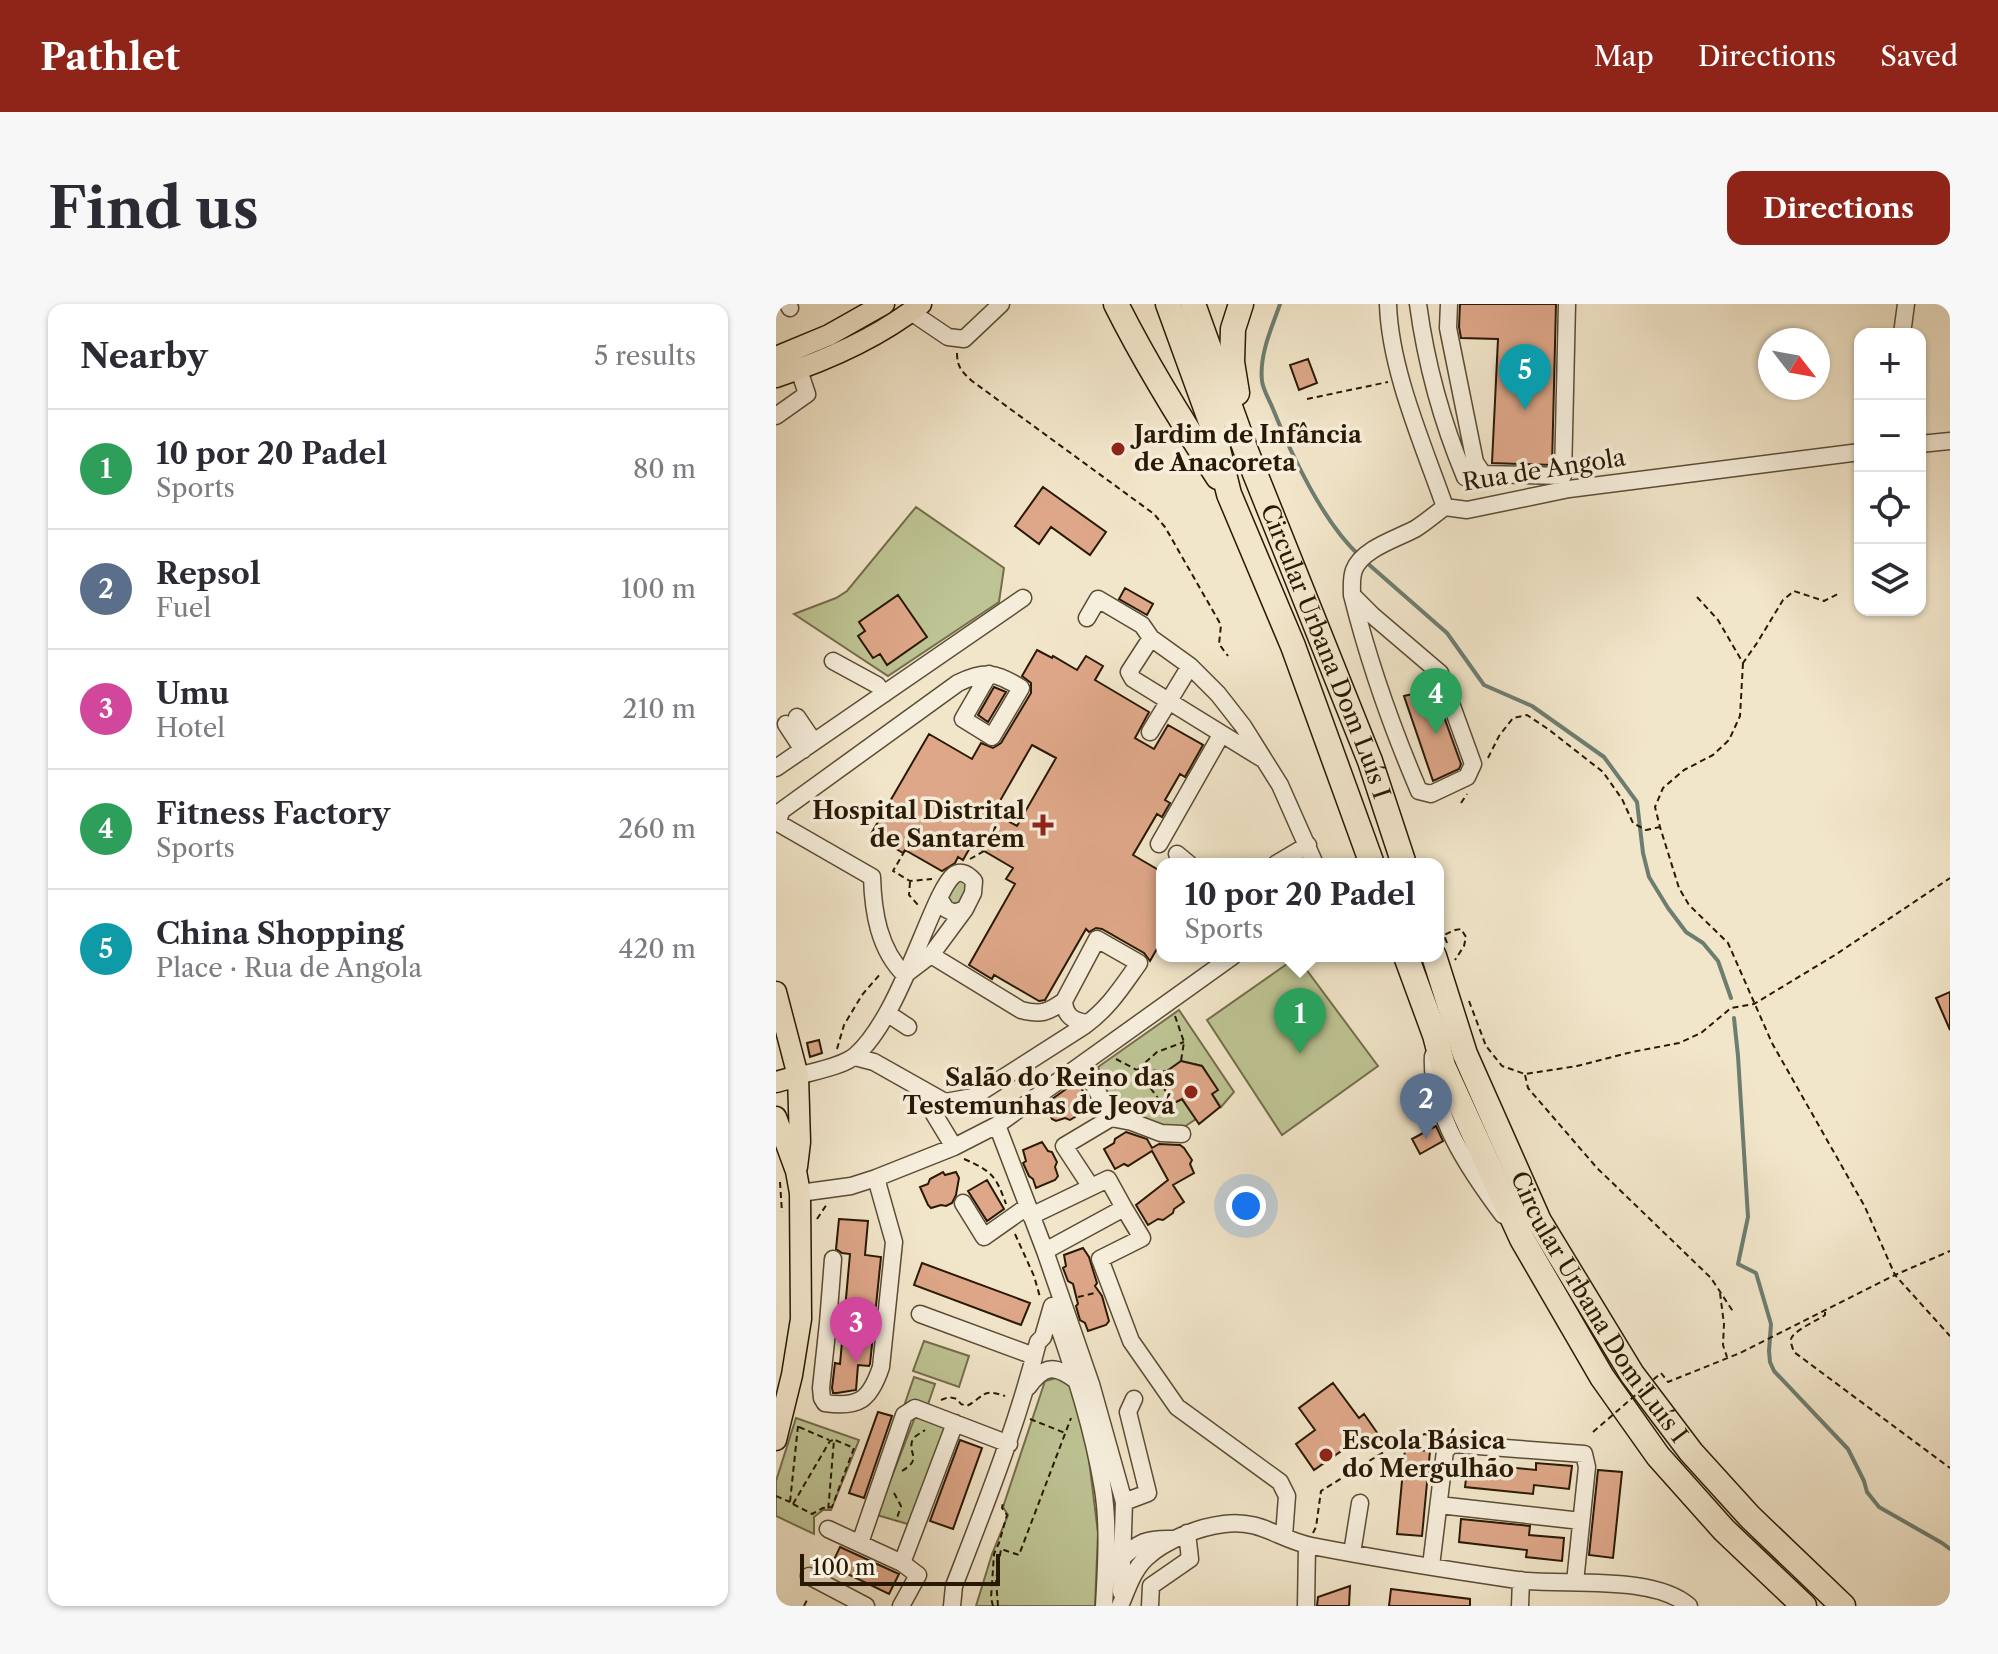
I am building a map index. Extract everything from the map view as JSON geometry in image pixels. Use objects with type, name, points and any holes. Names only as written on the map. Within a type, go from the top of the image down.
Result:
[{"type":"highway","points":[[1116,304],[1190,434],[1229,494]]},
{"type":"highway","name":"Circular Urbana Dom Luís I","points":[[1168,304],[1212,425],[1229,494],[1293,646],[1370,858]]},
{"type":"highway","name":"Circular Urbana Dom Luís I","points":[[1193,304],[1246,451],[1370,761],[1402,858]]},
{"type":"highway","points":[[1241,304],[1233,329],[1232,362],[1246,451]]},
{"type":"highway","name":"Circular Urbana Dom Luís I","points":[[1446,955],[1465,1054],[1539,1221],[1632,1374],[1691,1452],[1750,1517],[1843,1606]]},
{"type":"highway","name":"Circular Urbana Dom Luís I","points":[[1408,962],[1443,1066],[1522,1239],[1602,1377],[1658,1456],[1724,1530],[1804,1606]]},
{"type":"main road","points":[[776,357],[829,335],[884,304]]},
{"type":"main road","points":[[776,377],[861,344],[916,308]]},
{"type":"main road","points":[[776,992],[798,1076],[800,1142],[796,1171]]},
{"type":"main road","points":[[776,1082],[798,1076]]},
{"type":"main road","points":[[776,1117],[796,1171],[800,1193],[801,1319],[785,1420],[776,1440]]},
{"type":"street","points":[[916,308],[948,337],[964,339],[1001,304]]},
{"type":"street","name":"Rua de Angola","points":[[1388,304],[1388,324],[1401,380],[1445,507],[1467,510],[1566,483],[1854,453]]},
{"type":"street","points":[[1418,304],[1422,334],[1450,442],[1465,477],[1483,474],[1566,483],[1567,304]]},
{"type":"street","points":[[1449,304],[1448,328],[1475,462],[1483,474]]},
{"type":"street","points":[[1903,328],[1906,304]]},
{"type":"street","points":[[776,416],[807,394],[799,370]]},
{"type":"street","points":[[1926,443],[1950,441]]},
{"type":"street","points":[[1352,595],[1440,673],[1473,764],[1467,777],[1431,794],[1419,791],[1366,648],[1352,595],[1351,582],[1360,560],[1389,540],[1415,529],[1445,507]]},
{"type":"street","points":[[776,768],[1023,598]]},
{"type":"street","points":[[1087,618],[1098,599],[1142,625],[1151,638],[1190,666],[1218,694],[1243,726],[1280,785],[1313,858]]},
{"type":"street","points":[[1366,648],[1369,634],[1391,632]]},
{"type":"street","points":[[1151,638],[1129,672],[1133,679],[1263,759]]},
{"type":"street","points":[[833,661],[877,685],[884,694]]},
{"type":"street","points":[[1150,732],[1190,666]]},
{"type":"street","points":[[905,975],[892,963],[875,912],[872,877],[778,823],[781,811],[958,683],[989,674]]},
{"type":"street","points":[[791,720],[808,746]]},
{"type":"street","points":[[1159,844],[1221,735]]},
{"type":"street","points":[[1286,858],[1308,845]]},
{"type":"street","points":[[846,1065],[887,1013],[939,898],[953,875],[964,873],[970,876],[975,885],[965,909],[931,955],[905,975]]},
{"type":"street","points":[[939,898],[946,909],[954,913],[965,909]]},
{"type":"street","points":[[798,1076],[874,1062],[945,1102],[973,1097],[1101,1013],[1139,963],[1097,939],[1064,1001],[1038,1014],[1021,1010],[931,955]]},
{"type":"street","points":[[800,1193],[851,1186],[876,1178],[954,1147],[997,1125],[1225,962]]},
{"type":"street","points":[[1064,1001],[1065,1011],[1071,1018],[1087,1023]]},
{"type":"street","points":[[887,1013],[908,1027]]},
{"type":"street","points":[[1083,1064],[1111,1118]]},
{"type":"street","points":[[934,1114],[954,1147]]},
{"type":"street","points":[[1091,1187],[1064,1146],[1111,1118],[1161,1133],[1178,1128]]},
{"type":"street","points":[[997,1125],[1047,1259],[1049,1291],[1079,1349],[1091,1384],[1124,1508],[1134,1528],[1152,1539]]},
{"type":"street","points":[[833,1259],[822,1398],[825,1403],[837,1405],[859,1403],[874,1386],[881,1367],[894,1242],[876,1178]]},
{"type":"street","points":[[963,1203],[984,1237],[1030,1211],[1108,1179],[1142,1238],[1100,1259],[1131,1341],[1177,1407],[1280,1482],[1287,1496],[1284,1536]]},
{"type":"street","points":[[1047,1259],[1124,1208]]},
{"type":"street","points":[[952,1606],[954,1586],[1009,1444],[1038,1342],[1057,1304]]},
{"type":"street","points":[[1057,1304],[1090,1426],[1114,1544],[1129,1560],[1145,1558],[1181,1536]]},
{"type":"street","points":[[920,1314],[1034,1356]]},
{"type":"street","points":[[801,1319],[828,1323]]},
{"type":"street","points":[[1027,1388],[1040,1373],[1053,1369],[1066,1373],[1079,1388]]},
{"type":"street","points":[[1124,1508],[1148,1493],[1128,1412],[1134,1399]]},
{"type":"street","points":[[860,1543],[904,1415],[915,1408],[1009,1444]]},
{"type":"street","points":[[902,1563],[955,1423]]},
{"type":"street","points":[[1431,1566],[1445,1451],[1452,1444],[1584,1454],[1587,1467],[1575,1582]]},
{"type":"street","points":[[1103,1492],[1112,1605]]},
{"type":"street","points":[[1352,1553],[1360,1503]]},
{"type":"street","points":[[1439,1505],[1581,1521]]},
{"type":"street","points":[[1112,1605],[1123,1555],[1124,1508]]},
{"type":"street","points":[[1123,1555],[1152,1539],[1181,1536],[1224,1524],[1258,1525],[1307,1545],[1431,1566],[1521,1580],[1635,1585],[1679,1597],[1689,1606]]},
{"type":"street","points":[[828,1529],[902,1563],[918,1575],[901,1606]]},
{"type":"street","points":[[1150,1606],[1151,1586],[1190,1559],[1181,1536]]},
{"type":"street","points":[[1306,1606],[1307,1545]]},
{"type":"street","points":[[1112,1605],[1145,1558]]},
{"type":"street","points":[[809,1576],[866,1606]]},
{"type":"street","points":[[1520,1606],[1521,1580]]},
{"type":"path","points":[[957,338],[957,362],[962,372],[1154,514],[1165,527],[1221,625],[1219,644],[1228,656]]},
{"type":"path","points":[[1307,399],[1401,380]]},
{"type":"path","points":[[1840,593],[1824,601],[1794,591],[1783,600],[1743,663],[1740,716],[1729,740],[1713,755],[1684,770],[1663,788],[1655,807],[1679,888],[1689,905],[1728,943],[1737,959],[1772,1043],[1865,1207],[1895,1275],[1950,1336]]},
{"type":"path","points":[[1697,597],[1718,620],[1743,663]]},
{"type":"path","points":[[1484,766],[1499,736],[1513,718],[1527,715],[1603,772],[1634,823],[1646,830],[1660,827]]},
{"type":"path","points":[[1461,803],[1468,793]]},
{"type":"path","points":[[925,816],[893,871],[910,881],[941,878]]},
{"type":"path","points":[[1470,1003],[1486,1046],[1502,1066],[1525,1074],[1577,1066],[1679,1043],[1701,1033],[1731,1008],[1754,1004],[1835,955],[1950,878]]},
{"type":"path","points":[[910,881],[909,895],[921,909]]},
{"type":"path","points":[[1461,929],[1466,937],[1464,946],[1446,955],[1444,935],[1461,929]]},
{"type":"path","points":[[846,1065],[844,1025],[862,995],[892,963]]},
{"type":"path","points":[[1170,1001],[1184,1042],[1181,1061]]},
{"type":"path","points":[[1137,1070],[1157,1052],[1184,1042]]},
{"type":"path","points":[[1101,1051],[1137,1070],[1167,1071]]},
{"type":"path","points":[[1137,1070],[1178,1128]]},
{"type":"path","points":[[1525,1074],[1528,1088],[1597,1168],[1711,1278],[1734,1313]]},
{"type":"path","points":[[1593,1432],[1661,1373],[1668,1382],[1740,1353],[1895,1275],[1950,1251]]},
{"type":"path","points":[[1057,1304],[1111,1288]]},
{"type":"path","points":[[1720,1291],[1723,1345],[1728,1358]]},
{"type":"path","points":[[1825,1310],[1823,1317],[1793,1334],[1794,1352],[1950,1468]]},
{"type":"path","points":[[998,1606],[996,1580],[1001,1549],[1019,1555],[1066,1433],[1079,1388]]},
{"type":"path","points":[[897,1475],[915,1459],[914,1438],[928,1428],[941,1399],[957,1399],[967,1406],[988,1392],[1009,1398]]},
{"type":"path","points":[[1018,1414],[1066,1433]]},
{"type":"path","points":[[776,1496],[812,1514],[832,1507],[854,1448],[785,1420]]},
{"type":"path","points":[[785,1420],[792,1503]]},
{"type":"path","points":[[1307,1545],[1316,1527],[1321,1491],[1374,1456],[1425,1434],[1452,1444]]},
{"type":"path","points":[[792,1503],[832,1440]]},
{"type":"path","points":[[828,1529],[832,1440]]},
{"type":"path","points":[[892,1491],[901,1506],[896,1521]]},
{"type":"path","points":[[804,1606],[808,1598]]},
{"type":"green space","points":[[916,507],[1004,568],[999,602],[888,676],[794,614],[847,591]]},
{"type":"green space","points":[[953,879],[969,882],[961,905],[954,908],[945,903]]},
{"type":"green space","points":[[1290,962],[1301,962],[1378,1066],[1282,1135],[1207,1020]]},
{"type":"green space","points":[[1179,1010],[1234,1092],[1221,1107],[1212,1094],[1217,1090],[1202,1066],[1181,1061],[1167,1071],[1164,1086],[1172,1104],[1182,1099],[1196,1119],[1181,1129],[1119,1107],[1109,1095],[1098,1067]]},
{"type":"green space","points":[[924,1341],[969,1356],[959,1387],[913,1371]]},
{"type":"green space","points":[[914,1377],[935,1384],[926,1410],[905,1403]]},
{"type":"green space","points":[[1060,1377],[1081,1395],[1098,1533],[1095,1606],[976,1606],[1008,1515],[1003,1507],[1045,1381]]},
{"type":"green space","points":[[917,1412],[949,1424],[911,1525],[877,1515]]},
{"type":"green space","points":[[796,1418],[859,1440],[831,1510],[823,1510],[814,1517],[814,1534],[776,1516],[776,1481]]},
{"type":"building","points":[[1460,304],[1556,304],[1552,465],[1492,463],[1498,339],[1461,338]]},
{"type":"building","points":[[1308,359],[1317,383],[1299,390],[1290,365]]},
{"type":"building","points":[[1043,487],[1106,532],[1090,555],[1051,527],[1039,544],[1015,526]]},
{"type":"building","points":[[1125,588],[1153,604],[1147,615],[1119,599]]},
{"type":"building","points":[[898,595],[927,637],[887,665],[880,654],[873,658],[858,636],[865,631],[859,622]]},
{"type":"building","points":[[1037,650],[1077,670],[1086,656],[1103,666],[1095,680],[1149,712],[1135,738],[1154,749],[1168,725],[1203,745],[1185,777],[1180,774],[1165,800],[1170,803],[1162,817],[1157,814],[1133,855],[1156,868],[1156,950],[1150,961],[1144,953],[1102,929],[1089,932],[1086,929],[1045,1000],[1039,1001],[994,975],[992,979],[969,965],[1015,884],[1006,879],[1013,868],[972,844],[963,860],[958,857],[955,863],[942,871],[871,834],[929,734],[972,759],[981,743],[993,748],[1001,743],[1031,693],[1031,683],[1022,676]],"holes":[[[1032,745],[1056,758],[1017,826],[993,813]]]},
{"type":"building","points":[[994,687],[1006,692],[988,722],[978,715]]},
{"type":"building","points":[[1434,689],[1461,764],[1459,769],[1433,781],[1404,696]]},
{"type":"building","points":[[1950,992],[1950,1030],[1936,998]]},
{"type":"building","points":[[819,1040],[822,1053],[810,1057],[807,1043]]},
{"type":"building","name":"Salão do Reino das Testemunhas de Jeová","points":[[1181,1061],[1202,1066],[1218,1090],[1212,1094],[1220,1107],[1199,1124],[1182,1099],[1172,1104],[1163,1086],[1167,1071]]},
{"type":"building","points":[[1080,1085],[1089,1104],[1070,1120],[1052,1119],[1045,1104],[1069,1087]]},
{"type":"building","points":[[1436,1126],[1443,1141],[1420,1154],[1412,1139]]},
{"type":"building","points":[[1126,1132],[1147,1139],[1152,1148],[1159,1144],[1180,1145],[1192,1160],[1190,1164],[1194,1173],[1173,1185],[1184,1202],[1163,1220],[1158,1219],[1148,1225],[1136,1205],[1168,1180],[1152,1151],[1128,1166],[1124,1164],[1115,1169],[1104,1149]]},
{"type":"building","points":[[1042,1142],[1057,1162],[1058,1176],[1036,1188],[1023,1163],[1026,1161],[1023,1150]]},
{"type":"building","points":[[943,1172],[945,1175],[956,1172],[959,1178],[956,1195],[952,1203],[931,1208],[920,1187]]},
{"type":"building","points":[[987,1180],[1004,1209],[987,1221],[968,1191]]},
{"type":"building","points":[[839,1219],[868,1221],[865,1255],[881,1257],[870,1364],[858,1365],[856,1390],[833,1393],[835,1363],[840,1364],[850,1254],[836,1249]]},
{"type":"building","points":[[1083,1248],[1089,1257],[1097,1283],[1095,1286],[1102,1296],[1109,1321],[1088,1331],[1080,1320],[1073,1284],[1068,1281],[1063,1268],[1066,1266],[1064,1255]]},
{"type":"building","points":[[922,1263],[1030,1303],[1021,1325],[914,1285]]},
{"type":"building","points":[[1333,1383],[1359,1418],[1364,1414],[1378,1434],[1357,1449],[1353,1443],[1314,1470],[1296,1444],[1315,1430],[1299,1408]]},
{"type":"building","points":[[878,1412],[892,1416],[864,1498],[849,1493]]},
{"type":"building","points":[[960,1440],[982,1448],[953,1529],[930,1521]]},
{"type":"building","points":[[1405,1449],[1430,1451],[1422,1536],[1397,1534]]},
{"type":"building","points":[[1468,1463],[1536,1470],[1536,1463],[1572,1466],[1569,1489],[1534,1485],[1533,1494],[1465,1487]]},
{"type":"building","points":[[1598,1470],[1622,1472],[1613,1558],[1589,1555]]},
{"type":"building","points":[[1461,1519],[1530,1526],[1529,1535],[1564,1538],[1562,1561],[1526,1557],[1527,1550],[1459,1542]]},
{"type":"building","points":[[840,1547],[899,1574],[889,1594],[831,1566]]},
{"type":"building","points":[[1350,1586],[1349,1606],[1317,1606],[1318,1597]]},
{"type":"building","points":[[1391,1589],[1470,1599],[1470,1606],[1389,1606]]},
{"type":"waterway","points":[[1280,304],[1264,351],[1264,388],[1289,446],[1321,507],[1360,556]]},
{"type":"waterway","points":[[1366,562],[1447,633],[1484,685],[1532,706],[1604,757],[1637,802],[1649,877],[1686,932],[1703,943],[1718,961],[1731,998]]},
{"type":"waterway","points":[[1734,1018],[1748,1217],[1738,1264],[1756,1273],[1771,1324],[1770,1362],[1774,1371],[1848,1449],[1867,1492],[1879,1507],[1950,1549]]},
{"type":"place","name":"China Shopping","points":[[1525,410]]},
{"type":"place","name":"Jardim de Infância de Anacoreta","points":[[1118,449]]},
{"type":"place","name":"Fitness Factory","points":[[1436,734]]},
{"type":"place","name":"Hospital Distrital de Santarém","points":[[1043,825]]},
{"type":"place","name":"10 por 20 Padel","points":[[1300,1054]]},
{"type":"place","name":"Salão do Reino das Testemunhas de Jeová","points":[[1191,1092]]},
{"type":"place","name":"Repsol","points":[[1426,1139]]},
{"type":"place","name":"Umu","points":[[856,1363]]},
{"type":"place","name":"Escola Básica do Mergulhão","points":[[1326,1455]]}]
